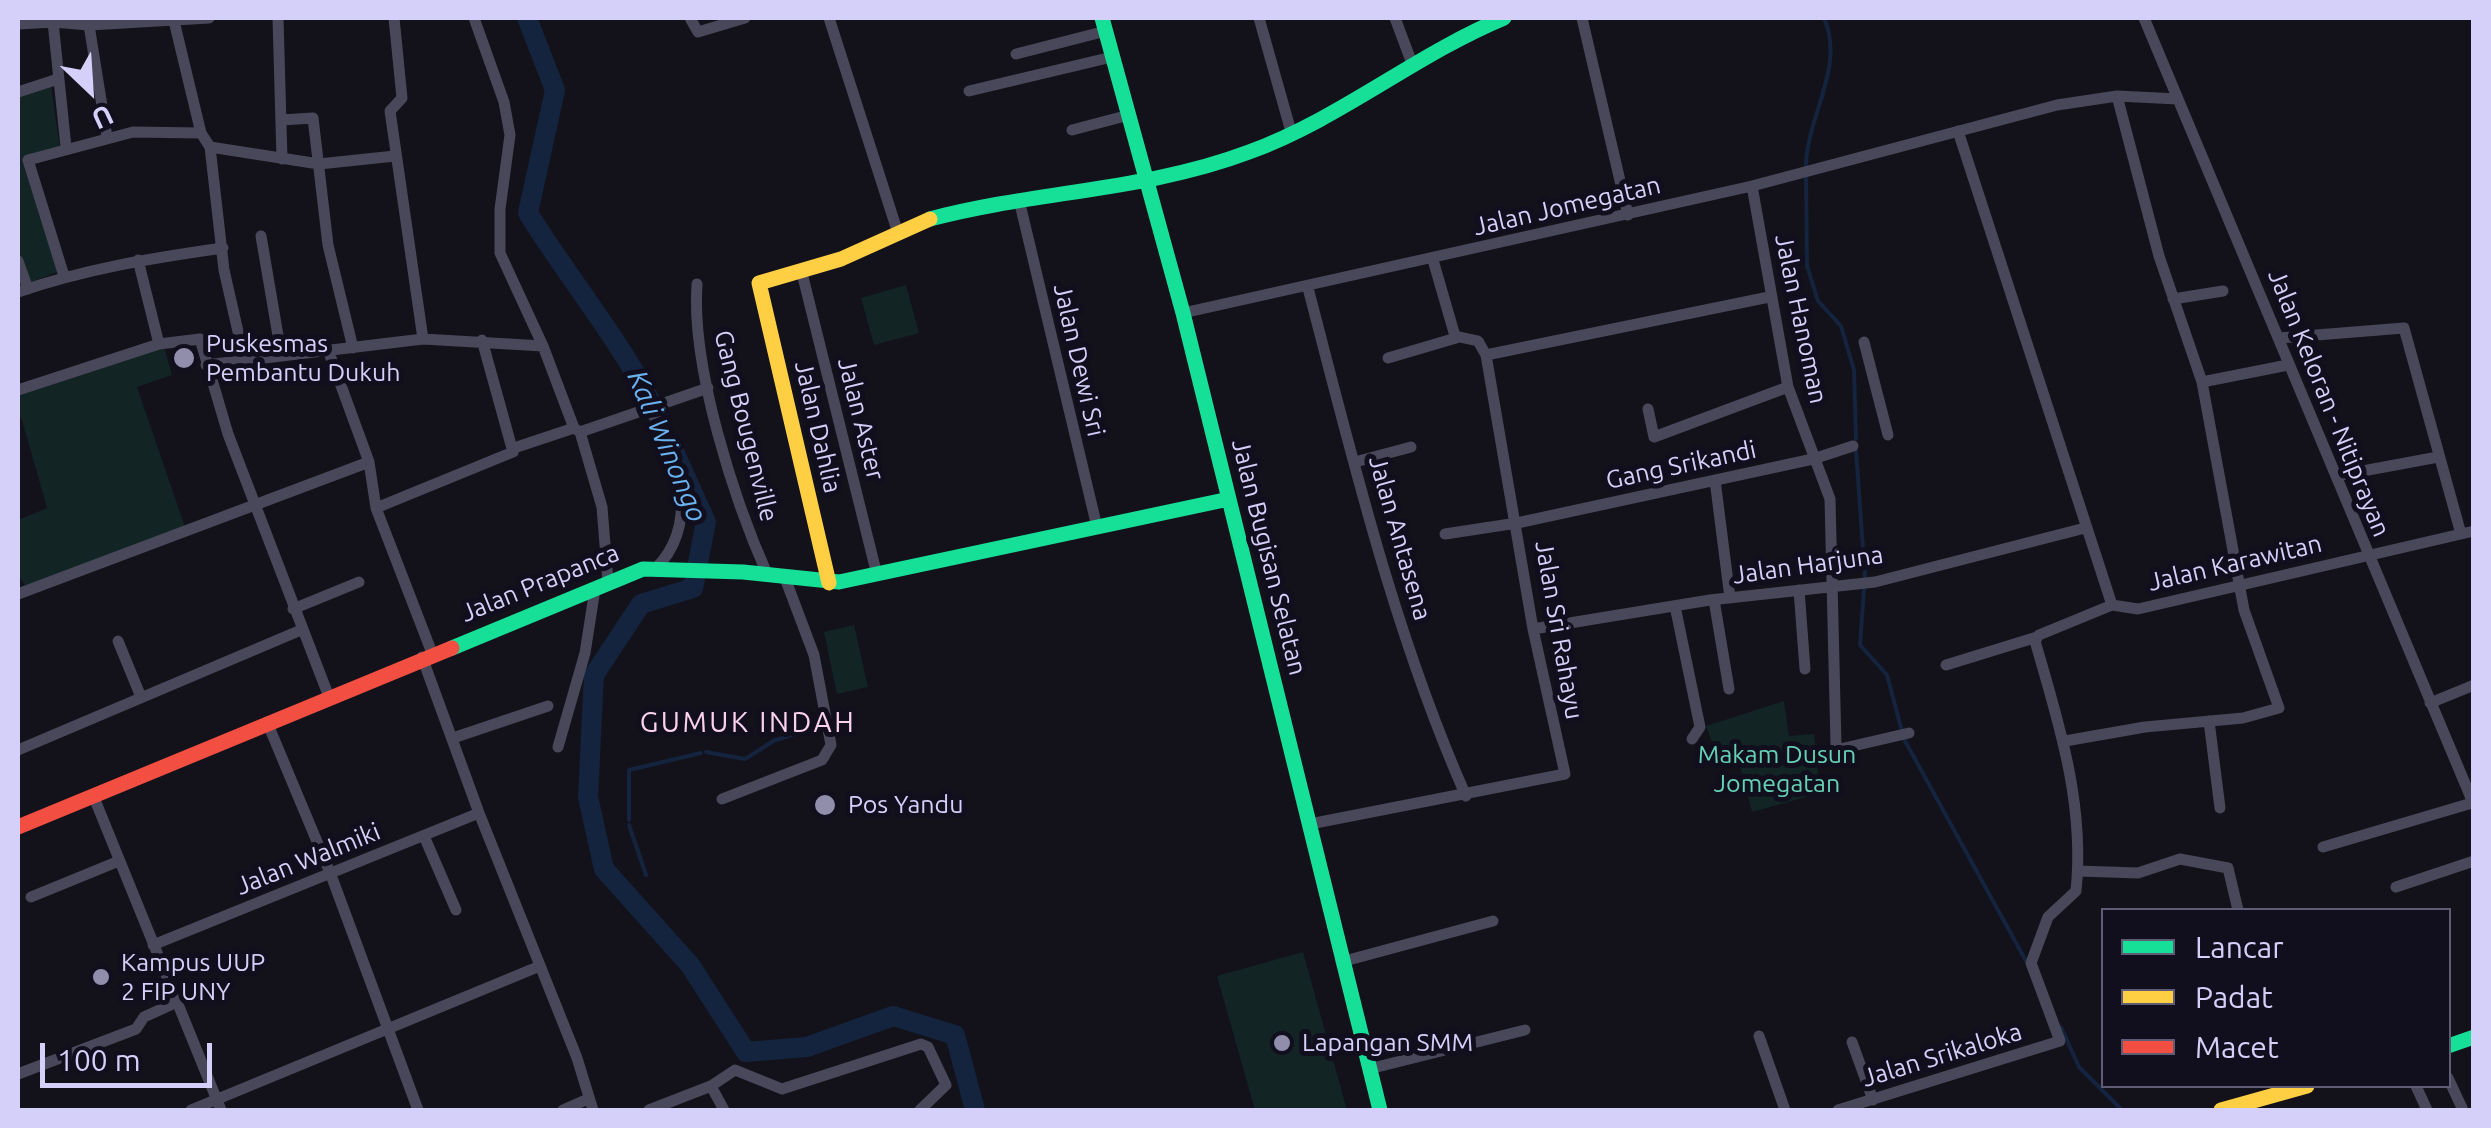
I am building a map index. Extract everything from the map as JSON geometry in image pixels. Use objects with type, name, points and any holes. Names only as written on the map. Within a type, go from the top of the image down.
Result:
[{"type":"street","points":[[18,24],[89,25],[208,18]]},
{"type":"street","points":[[278,18],[282,159]]},
{"type":"street","points":[[394,18],[402,92],[390,111],[423,340]]},
{"type":"street","points":[[474,18],[504,102],[510,135],[500,208],[500,253],[544,346],[602,507],[602,586],[558,747]]},
{"type":"street","points":[[690,18],[698,32],[745,18]]},
{"type":"street","points":[[829,18],[897,230]]},
{"type":"street","points":[[1259,18],[1292,135]]},
{"type":"street","points":[[1395,18],[1413,66]]},
{"type":"street","points":[[802,272],[858,252],[897,230],[938,217],[1147,181],[1242,155],[1292,135],[1459,37],[1504,18]]},
{"type":"street","points":[[1582,18],[1628,214]]},
{"type":"street","name":"Jalan Keloran - Nitiprayan","points":[[2144,18],[2473,804]]},
{"type":"street","points":[[174,20],[202,134],[210,147],[223,248],[244,358]]},
{"type":"street","points":[[53,22],[66,146]]},
{"type":"street","points":[[1016,54],[1104,24]]},
{"type":"street","name":"Jalan Bugisan Selatan","points":[[1104,24],[1183,313],[1380,1110]]},
{"type":"street","points":[[89,25],[107,137]]},
{"type":"street","points":[[969,91],[1112,57]]},
{"type":"street","points":[[18,92],[58,79]]},
{"type":"street","points":[[2065,741],[2279,708],[2244,610],[2202,382],[2174,299],[2117,96]]},
{"type":"street","name":"Jalan Jomegatan","points":[[1183,313],[1752,186],[2058,105],[2117,96],[2178,99]]},
{"type":"street","points":[[1072,130],[1129,115]]},
{"type":"street","points":[[281,120],[313,118],[328,245],[353,348]]},
{"type":"street","points":[[64,276],[27,162],[66,146],[107,137],[150,131],[202,134]]},
{"type":"street","points":[[1958,131],[2112,605]]},
{"type":"street","points":[[210,147],[319,164],[395,156]]},
{"type":"street","name":"Jalan Hanoman","points":[[1752,186],[1788,387],[1830,500],[1837,747],[1909,733]]},
{"type":"street","name":"Jalan Dewi Sri","points":[[1020,204],[1096,526]]},
{"type":"street","points":[[261,236],[281,353]]},
{"type":"street","points":[[18,261],[22,291],[64,276],[138,260],[223,248]]},
{"type":"street","points":[[138,260],[159,344]]},
{"type":"street","points":[[1433,260],[1456,338]]},
{"type":"street","name":"Jalan Dahlia","points":[[802,272],[758,283],[828,583]]},
{"type":"street","name":"Jalan Aster","points":[[802,272],[877,575]]},
{"type":"street","name":"Gang Bougenville","points":[[697,284],[698,327],[708,388],[749,531],[814,655],[832,745],[822,760],[722,799]]},
{"type":"street","name":"Jalan Antasena","points":[[1308,288],[1396,612],[1435,725],[1466,796]]},
{"type":"street","points":[[2174,299],[2223,291]]},
{"type":"street","points":[[1388,358],[1456,338],[1478,341],[1486,356],[1769,297]]},
{"type":"street","points":[[2279,338],[2404,328],[2438,456],[2467,533]]},
{"type":"street","points":[[18,390],[159,344],[196,337],[328,697]]},
{"type":"street","points":[[206,365],[281,353],[423,340],[544,346]]},
{"type":"street","points":[[482,340],[514,448]]},
{"type":"street","points":[[1864,342],[1888,434]]},
{"type":"street","points":[[328,350],[370,462],[376,508],[478,813],[540,966],[590,1105],[562,1110]]},
{"type":"street","name":"Jalan Sri Rahayu","points":[[1310,824],[1564,774],[1533,629],[1486,356]]},
{"type":"street","points":[[2202,382],[2288,365]]},
{"type":"street","points":[[1648,408],[1654,437],[1788,387]]},
{"type":"street","points":[[376,508],[510,454],[514,448],[708,388]]},
{"type":"street","points":[[646,409],[658,422],[682,487],[680,534],[663,570]]},
{"type":"street","name":"Gang Srikandi","points":[[1446,534],[1517,524],[1813,459],[1852,446]]},
{"type":"street","points":[[1355,462],[1411,447]]},
{"type":"street","points":[[2336,476],[2438,456]]},
{"type":"street","points":[[18,594],[370,462]]},
{"type":"street","points":[[1714,480],[1730,598]]},
{"type":"street","name":"Jalan Prapanca","points":[[18,827],[427,655],[540,615],[602,586],[663,570],[744,572],[828,583],[1229,499]]},
{"type":"street","name":"Jalan Harjuna","points":[[1533,629],[1714,600],[1876,582],[2085,528]]},
{"type":"street","name":"Jalan Karawitan","points":[[1946,664],[2037,637],[2112,605],[2138,609],[2467,533]]},
{"type":"street","points":[[293,609],[358,582]]},
{"type":"street","points":[[1799,590],[1806,668]]},
{"type":"street","points":[[1714,600],[1729,688]]},
{"type":"street","points":[[1675,606],[1700,727],[1692,740]]},
{"type":"street","points":[[18,750],[301,630]]},
{"type":"street","points":[[2037,637],[2065,741],[2078,811],[2078,872],[2138,873],[2180,860],[2228,868],[2238,908]]},
{"type":"street","points":[[118,641],[142,698]]},
{"type":"street","points":[[2430,702],[2474,685]]},
{"type":"street","points":[[452,738],[548,706]]},
{"type":"street","points":[[2209,721],[2220,808]]},
{"type":"street","points":[[267,722],[331,874],[418,1110]]},
{"type":"street","points":[[93,795],[219,1105]]},
{"type":"street","points":[[2323,847],[2473,804]]},
{"type":"street","name":"Jalan Walmiki","points":[[153,945],[478,813]]},
{"type":"street","points":[[424,836],[456,910]]},
{"type":"street","points":[[31,897],[119,861]]},
{"type":"street","points":[[2396,887],[2474,861]]},
{"type":"street","name":"Jalan Srikaloka","points":[[1839,1110],[2060,1042],[2032,967],[2048,917],[2076,894],[2078,872]]},
{"type":"street","points":[[1341,962],[1493,921]]},
{"type":"street","points":[[192,1110],[219,1105],[388,1027],[540,966]]},
{"type":"street","points":[[18,1074],[136,1029],[140,1020],[177,1002]]},
{"type":"street","points":[[1369,1069],[1525,1030]]},
{"type":"street","points":[[1759,1036],[1785,1110]]},
{"type":"street","points":[[1852,1042],[1873,1100]]},
{"type":"street","points":[[649,1110],[712,1086],[735,1070],[782,1089],[921,1044],[928,1047],[946,1085],[920,1110]]},
{"type":"street","points":[[2451,1084],[2463,1110]]},
{"type":"street","points":[[712,1086],[724,1110]]},
{"type":"street","points":[[2221,1110],[2259,1092],[2291,1088]]},
{"type":"green space","points":[[51,84],[60,150],[28,159],[57,272],[26,284],[18,260],[18,93]]},
{"type":"green space","points":[[906,285],[919,333],[874,345],[861,298]]},
{"type":"green space","points":[[164,347],[172,375],[137,387],[185,527],[25,586],[18,574],[18,520],[47,508],[18,417],[18,392]]},
{"type":"green space","points":[[854,625],[868,687],[837,694],[824,632]]},
{"type":"green space","name":"Makam Dusun Jomegatan","points":[[1784,701],[1789,736],[1814,734],[1820,793],[1752,812],[1738,758],[1719,761],[1706,726]]},
{"type":"green space","name":"Lapangan SMM","points":[[1303,952],[1347,1110],[1255,1110],[1217,976]]},
{"type":"waterway","name":"Kali Winongo","points":[[527,18],[555,90],[528,213],[616,342],[661,423]]},
{"type":"waterway","points":[[1806,167],[1828,73],[1830,36],[1824,18]]},
{"type":"waterway","points":[[1806,176],[1807,266],[1818,301],[1841,326],[1854,370],[1856,439]]},
{"type":"waterway","name":"Kali Winongo","points":[[673,449],[706,522],[693,588],[641,604],[594,675],[588,797],[604,869],[690,965],[746,1052],[807,1047],[893,1016],[955,1035],[975,1110]]},
{"type":"waterway","points":[[1856,451],[1865,577]]},
{"type":"waterway","points":[[1864,589],[1860,645],[1887,675],[1904,739],[2026,961]]},
{"type":"waterway","points":[[773,741],[815,727]]},
{"type":"waterway","points":[[706,752],[745,759],[772,742]]},
{"type":"waterway","points":[[629,820],[629,770],[701,753]]},
{"type":"waterway","points":[[629,825],[646,875]]},
{"type":"waterway","points":[[2061,1027],[2079,1067],[2122,1110]]},
{"type":"traffic: fast","points":[[1102,18],[1183,313],[1380,1110]]},
{"type":"traffic: fast","points":[[930,219],[1170,175],[1249,152],[1315,122],[1439,50],[1504,18]]},
{"type":"traffic: fast","points":[[452,648],[643,569],[743,572],[839,582],[1229,499]]},
{"type":"traffic: fast","points":[[2451,1045],[2474,1037]]},
{"type":"traffic: slow","points":[[829,583],[759,283],[841,259],[930,219]]},
{"type":"traffic: slow","points":[[2221,1110],[2300,1088]]},
{"type":"traffic: jam","points":[[18,827],[452,648]]},
{"type":"place","name":"Puskesmas Pembantu Dukuh","points":[[184,358]]},
{"type":"place","name":"Pos Yandu","points":[[825,805]]},
{"type":"place","name":"Kampus UUP 2 FIP UNY","points":[[101,977]]},
{"type":"place","name":"Lapangan SMM","points":[[1282,1043]]},
{"type":"district","name":"GUMUK INDAH","points":[[748,723]]}]
